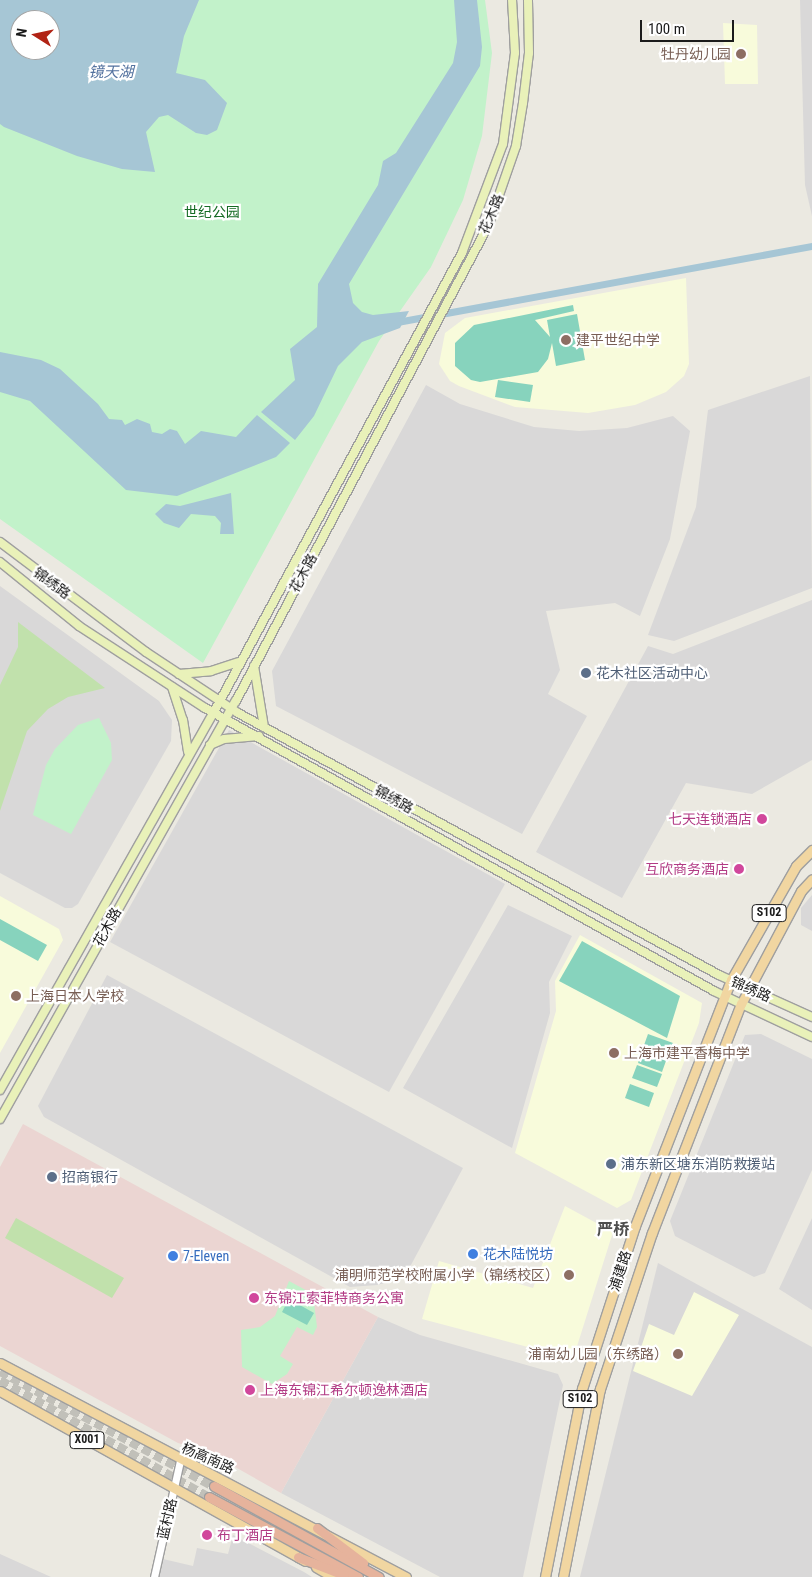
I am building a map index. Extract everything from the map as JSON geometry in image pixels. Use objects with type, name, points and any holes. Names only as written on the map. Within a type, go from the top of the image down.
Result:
[{"type":"highway","name":"杨高南路","points":[[214,1486],[380,1577]]},
{"type":"highway","points":[[209,1497],[358,1577]]},
{"type":"highway","points":[[318,1528],[380,1577]]},
{"type":"highway","points":[[298,1557],[349,1577]]},
{"type":"main road","name":"花木路","points":[[0,1090],[188,752],[214,712],[239,662],[436,300],[478,218],[503,144],[515,52],[512,0]]},
{"type":"main road","name":"花木路","points":[[0,1119],[226,718],[434,324],[489,224],[516,146],[529,53],[528,0]]},
{"type":"main road","name":"锦绣路","points":[[0,542],[179,674],[219,701],[730,980],[812,1017]]},
{"type":"main road","name":"锦绣路","points":[[0,562],[79,626],[214,712],[726,996],[812,1038]]},
{"type":"main road","points":[[179,674],[211,671],[239,662]]},
{"type":"main road","points":[[254,666],[264,727]]},
{"type":"main road","points":[[172,687],[183,720],[188,752]]},
{"type":"main road","points":[[210,745],[224,739],[258,736]]},
{"type":"main road","name":"浦建路","points":[[545,1577],[585,1380],[635,1226],[726,996],[730,980],[796,866],[812,850]]},
{"type":"main road","name":"浦建路","points":[[563,1577],[600,1389],[652,1233],[748,988],[801,891],[812,879]]},
{"type":"main road","name":"杨高南路","points":[[0,1362],[180,1461],[208,1470],[406,1577]]},
{"type":"main road","name":"X001","points":[[0,1391],[333,1577]]},
{"type":"street","name":"蓝村路","points":[[154,1577],[180,1461]]},
{"type":"shaded area","points":[[800,0],[812,0],[812,216],[805,185]]},
{"type":"shaded area","name":"牡丹幼儿园","points":[[723,23],[757,25],[758,84],[725,84]]},
{"type":"shaded area","name":"建平世纪中学","points":[[686,278],[689,364],[684,376],[666,392],[635,405],[588,413],[515,407],[450,381],[439,364],[445,333],[465,318]]},
{"type":"shaded area","points":[[810,376],[812,588],[674,641],[648,635],[696,507],[708,410]]},
{"type":"shaded area","points":[[426,385],[460,404],[534,427],[579,431],[627,428],[673,416],[690,431],[670,539],[640,616],[615,603],[546,611],[560,670],[548,694],[587,716],[522,834],[276,706],[272,671]]},
{"type":"shaded area","points":[[0,586],[159,701],[172,720],[171,741],[78,904],[72,908],[65,908],[0,873]]},
{"type":"shaded area","points":[[812,600],[812,760],[752,794],[686,783],[622,898],[536,852],[648,646],[673,654]]},
{"type":"shaded area","points":[[229,730],[505,884],[389,1092],[110,942]]},
{"type":"shaded area","points":[[812,895],[812,931],[801,925],[801,908]]},
{"type":"shaded area","name":"上海日本人学校","points":[[0,896],[59,929],[63,940],[0,1053]]},
{"type":"shaded area","points":[[508,905],[572,936],[549,982],[550,1013],[512,1148],[403,1088]]},
{"type":"shaded area","name":"上海市建平香梅中学","points":[[580,935],[702,1003],[699,1023],[631,1200],[617,1208],[515,1153],[556,1011],[555,981]]},
{"type":"shaded area","points":[[107,975],[463,1168],[404,1278],[377,1285],[350,1287],[44,1117],[38,1106]]},
{"type":"shaded area","points":[[761,1034],[812,1059],[812,1170],[765,1273],[754,1277],[675,1236],[670,1221],[745,1035]]},
{"type":"shaded area","points":[[23,1124],[378,1317],[281,1493],[212,1454],[178,1443],[0,1346],[0,1167]]},
{"type":"shaded area","name":"浦明师范学校附属小学（锦绣校区）","points":[[565,1206],[613,1232],[573,1359],[422,1319],[439,1261],[533,1288]]},
{"type":"shaded area","points":[[812,1218],[812,1310],[779,1289]]},
{"type":"shaded area","points":[[658,1263],[812,1347],[812,1577],[580,1577]]},
{"type":"shaded area","name":"浦南幼儿园（东绣路）","points":[[694,1292],[739,1315],[692,1396],[633,1371],[649,1324],[674,1335]]},
{"type":"shaded area","points":[[378,1317],[420,1335],[558,1374],[563,1385],[523,1577],[440,1577],[281,1493]]},
{"type":"shaded area","points":[[233,1535],[312,1577],[159,1577],[163,1559],[193,1566],[197,1548],[228,1554]]},
{"type":"shaded area","points":[[0,1554],[51,1577],[0,1577]]},
{"type":"green space","name":"世纪公园","points":[[0,0],[485,0],[492,53],[482,136],[463,200],[431,267],[379,341],[203,663],[0,519]]},
{"type":"green space","points":[[573,305],[574,311],[535,320],[550,337],[547,320],[577,314],[585,360],[556,366],[552,343],[548,359],[538,372],[480,382],[471,380],[455,366],[455,343],[474,325]]},
{"type":"green space","points":[[498,380],[533,385],[530,402],[495,397]]},
{"type":"green space","points":[[18,622],[105,688],[68,697],[48,709],[27,731],[0,811],[0,685],[18,647]]},
{"type":"green space","points":[[99,718],[111,743],[112,760],[71,834],[33,815],[46,765],[55,749],[78,725]]},
{"type":"green space","points":[[0,919],[47,945],[38,961],[0,940]]},
{"type":"green space","points":[[582,941],[680,996],[667,1038],[559,981]]},
{"type":"green space","points":[[648,1034],[673,1043],[668,1057],[643,1048]]},
{"type":"green space","points":[[643,1049],[667,1058],[662,1072],[638,1063]]},
{"type":"green space","points":[[637,1065],[662,1074],[657,1087],[632,1078]]},
{"type":"green space","points":[[630,1084],[654,1093],[649,1107],[625,1098]]},
{"type":"green space","points":[[16,1218],[124,1278],[112,1298],[5,1238]]},
{"type":"green space","points":[[289,1281],[313,1294],[317,1327],[313,1335],[297,1327],[280,1356],[293,1364],[287,1374],[272,1384],[242,1367],[241,1330],[260,1327],[275,1316]]},
{"type":"green space","points":[[289,1299],[314,1313],[307,1325],[282,1312]]},
{"type":"water","name":"镜天湖","points":[[0,0],[199,0],[184,36],[176,73],[205,80],[227,103],[217,130],[207,135],[196,133],[168,115],[159,117],[146,132],[155,172],[122,169],[77,156],[0,124]]},
{"type":"water","points":[[454,0],[477,0],[482,47],[480,66],[349,284],[353,303],[362,312],[373,315],[409,311],[400,328],[362,342],[338,366],[314,416],[295,440],[261,412],[295,380],[290,349],[317,327],[318,284],[378,185],[383,161],[396,153],[453,63],[457,42]]},
{"type":"water","points":[[0,352],[41,360],[60,369],[98,404],[109,419],[122,420],[125,425],[137,419],[150,424],[152,432],[162,434],[170,429],[177,431],[185,444],[201,431],[236,437],[257,415],[290,443],[276,457],[177,496],[126,490],[30,401],[0,392]]},
{"type":"water","points":[[231,493],[234,534],[220,534],[221,523],[215,516],[191,514],[179,528],[164,523],[155,514],[166,504],[180,506]]},
{"type":"waterway","points":[[397,322],[812,246]]},
{"type":"tunnel","points":[[0,1371],[214,1486]]},
{"type":"tunnel","points":[[0,1380],[209,1497]]},
{"type":"place","name":"牡丹幼儿园","points":[[741,54]]},
{"type":"place","name":"建平世纪中学","points":[[566,340]]},
{"type":"place","name":"花木社区活动中心","points":[[586,673]]},
{"type":"place","name":"七天连锁酒店","points":[[762,819]]},
{"type":"place","name":"互欣商务酒店","points":[[739,869]]},
{"type":"place","name":"上海日本人学校","points":[[16,996]]},
{"type":"place","name":"上海市建平香梅中学","points":[[614,1053]]},
{"type":"place","name":"浦东新区塘东消防救援站","points":[[611,1164]]},
{"type":"place","name":"招商银行","points":[[52,1177]]},
{"type":"place","name":"花木陆悦坊","points":[[473,1254]]},
{"type":"place","name":"7-Eleven","points":[[173,1256]]},
{"type":"place","name":"浦明师范学校附属小学（锦绣校区）","points":[[569,1275]]},
{"type":"place","name":"东锦江索菲特商务公寓","points":[[254,1298]]},
{"type":"place","name":"浦南幼儿园（东绣路）","points":[[678,1354]]},
{"type":"place","name":"上海东锦江希尔顿逸林酒店","points":[[250,1390]]},
{"type":"place","name":"布丁酒店","points":[[207,1535]]},
{"type":"district","name":"严桥","points":[[613,1230]]}]
